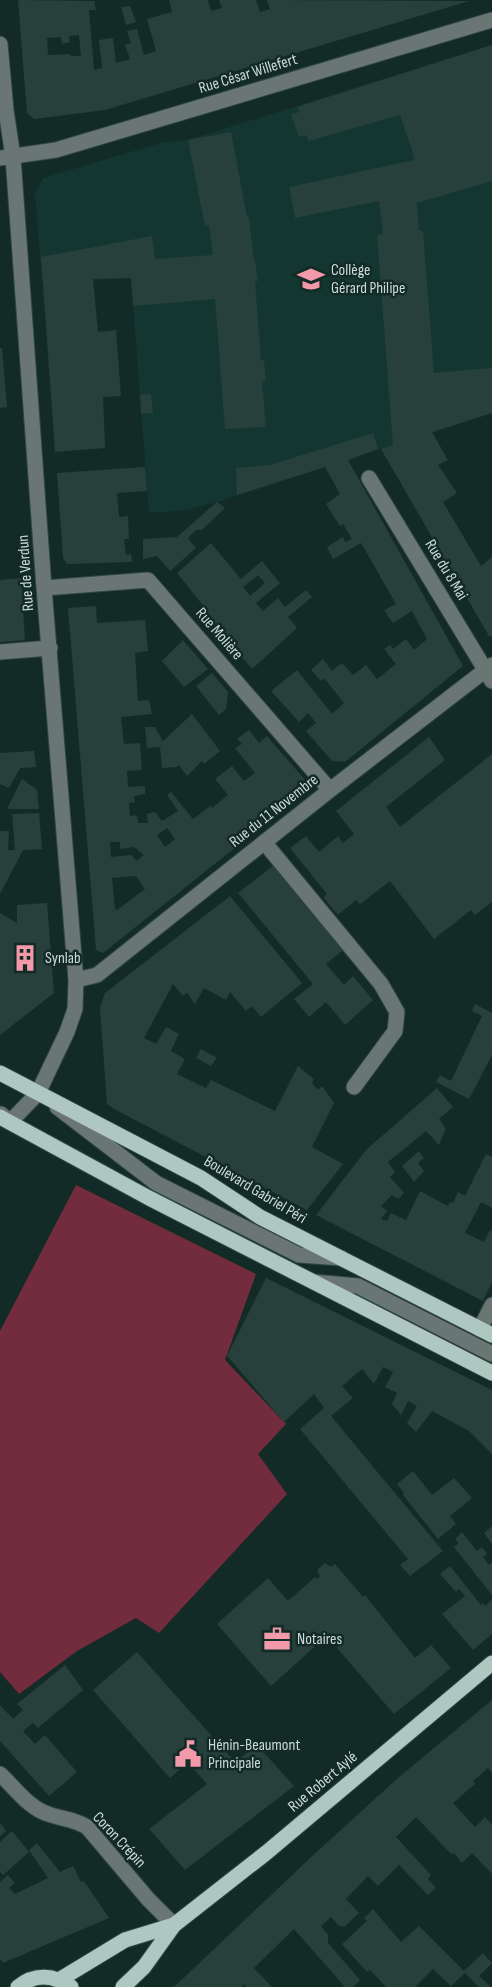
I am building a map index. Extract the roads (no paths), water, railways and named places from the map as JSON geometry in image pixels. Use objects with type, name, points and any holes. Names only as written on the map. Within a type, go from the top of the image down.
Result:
[{"type":"main road","name":"Boulevard Gabriel Péri","points":[[0,1073],[201,1178],[260,1217],[486,1332]]},
{"type":"main road","points":[[3,1117],[148,1198],[492,1373]]},
{"type":"main road","name":"Rue Robert Aylé","points":[[123,1987],[144,1967],[174,1925],[266,1854],[492,1663]]},
{"type":"main road","name":"Rue Robert Aylé","points":[[65,1983],[126,1940],[174,1925]]},
{"type":"main road","points":[[18,1987],[32,1978],[47,1977],[65,1983]]},
{"type":"street","name":"Rue César Willefert","points":[[6,157],[56,150],[492,20]]},
{"type":"street","name":"Rue de Verdun","points":[[0,44],[6,110],[6,157],[50,648],[76,980],[75,1009],[67,1032],[38,1093],[3,1117]]},
{"type":"street","name":"Rue du 8 Mai","points":[[369,478],[490,672]]},
{"type":"street","name":"Rue Molière","points":[[44,588],[148,580],[330,790]]},
{"type":"street","points":[[0,652],[50,648]]},
{"type":"street","name":"Rue du 11 Novembre","points":[[76,980],[97,975],[330,790],[490,672]]},
{"type":"street","points":[[264,842],[381,984],[397,1012],[395,1031],[354,1087]]},
{"type":"street","points":[[38,1093],[156,1183],[299,1255],[342,1258]]},
{"type":"street","points":[[314,1282],[358,1286],[492,1354]]},
{"type":"street","points":[[486,1332],[492,1305]]},
{"type":"street","name":"Coron Crépin","points":[[0,1774],[34,1807],[49,1814],[74,1820],[87,1827],[148,1899],[174,1925]]},
{"type":"place","name":"Collège Gérard Philipe","points":[[311,279]]},
{"type":"place","name":"Synlab","points":[[25,958]]},
{"type":"place","name":"Notaires","points":[[277,1639]]},
{"type":"place","name":"Hénin-Beaumont Principale","points":[[188,1754]]}]
